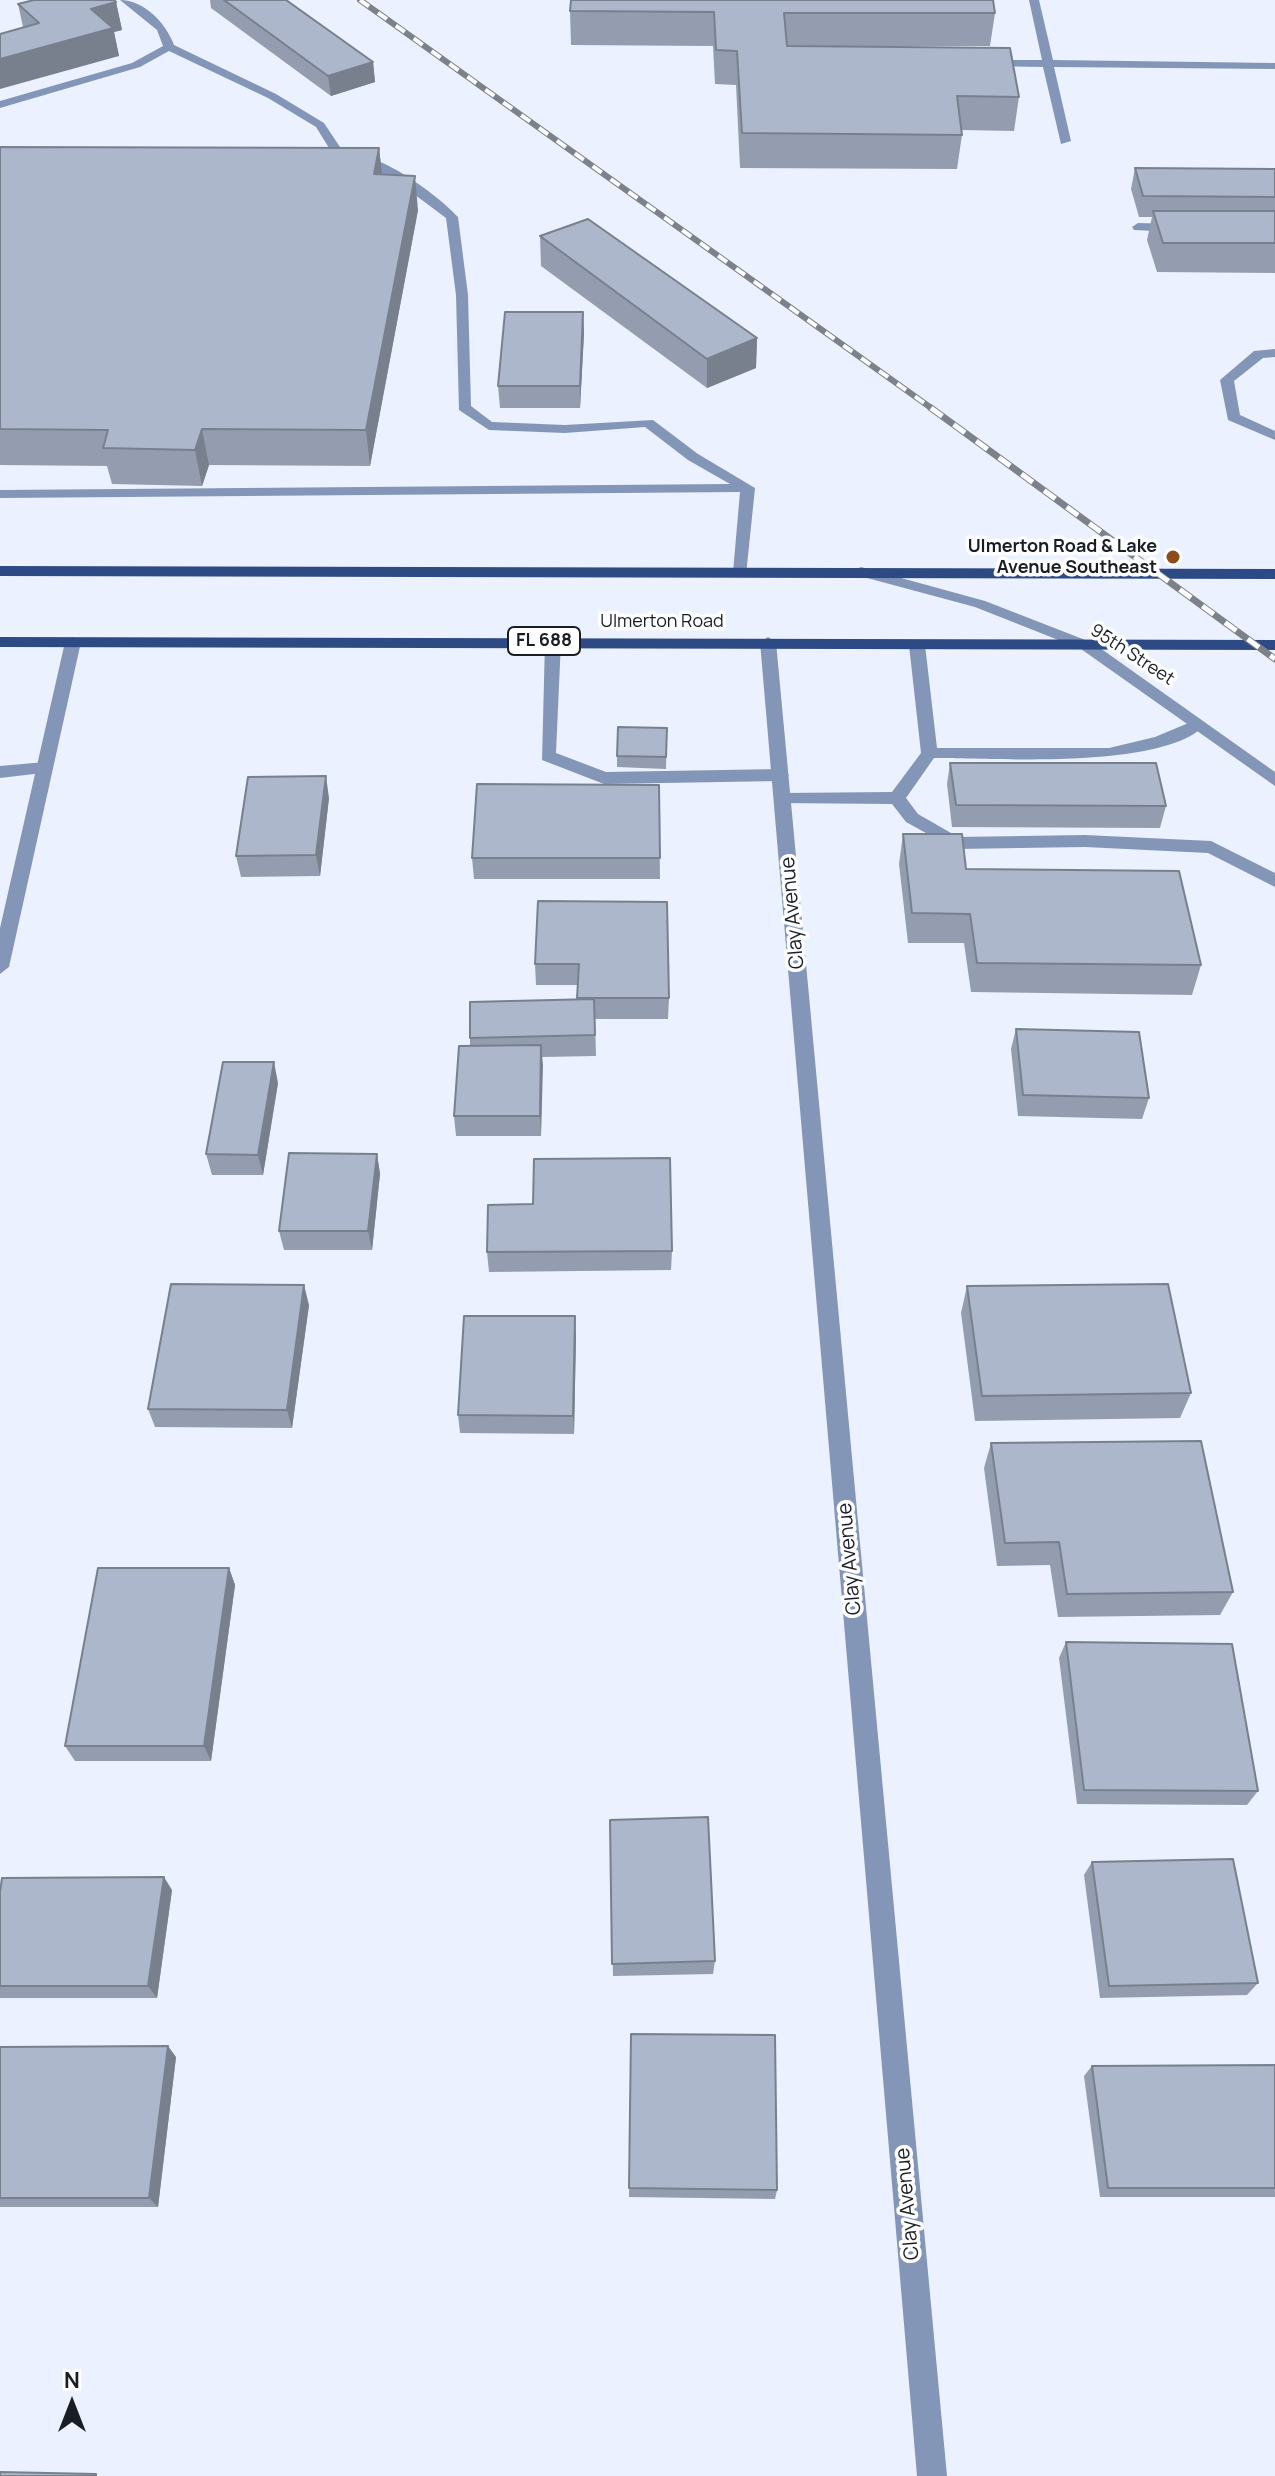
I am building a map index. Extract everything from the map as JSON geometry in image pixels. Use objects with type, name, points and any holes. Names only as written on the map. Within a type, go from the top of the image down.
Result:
[{"type":"main road","points":[[0,571],[1275,574]]},
{"type":"main road","name":"Ulmerton Road","points":[[0,642],[1275,645]]},
{"type":"street","points":[[125,0],[162,28],[169,47],[272,96],[320,125],[338,153]]},
{"type":"street","points":[[1034,0],[1065,141]]},
{"type":"street","points":[[0,105],[136,65],[169,47]]},
{"type":"street","points":[[973,63],[1275,66]]},
{"type":"street","points":[[322,153],[338,153],[379,165],[417,188],[452,217],[462,295],[464,407],[489,426],[565,429],[648,423],[693,457],[748,488]]},
{"type":"street","points":[[1138,227],[1191,228]]},
{"type":"street","points":[[1275,353],[1259,354],[1227,380],[1233,417],[1275,436]]},
{"type":"street","points":[[0,494],[748,488]]},
{"type":"street","points":[[741,572],[748,488]]},
{"type":"street","name":"95th Street","points":[[858,571],[980,604],[1087,646],[1275,780]]},
{"type":"street","points":[[553,641],[548,756],[604,778],[781,775]]},
{"type":"street","points":[[0,967],[73,642]]},
{"type":"street","name":"Clay Avenue","points":[[768,642],[932,2476]]},
{"type":"street","points":[[897,798],[929,753],[917,645]]},
{"type":"street","points":[[929,753],[1109,753],[1160,741],[1198,724]]},
{"type":"street","points":[[0,772],[45,768]]},
{"type":"street","points":[[782,799],[897,798]]},
{"type":"street","points":[[897,798],[912,818],[955,843],[1085,841],[1211,847],[1275,881]]},
{"type":"building","points":[[34,0],[114,0],[116,2],[91,9],[113,28],[0,59],[0,34],[39,23],[18,4]]},
{"type":"building","points":[[224,0],[286,0],[373,62],[328,76]]},
{"type":"building","points":[[571,0],[993,0],[995,13],[784,13],[787,46],[1010,48],[1019,97],[957,96],[962,135],[742,133],[737,51],[716,50],[714,12],[570,11]]},
{"type":"building","points":[[0,147],[379,148],[374,174],[415,176],[366,430],[202,429],[195,450],[103,448],[108,430],[0,429]]},
{"type":"building","points":[[1135,168],[1275,169],[1275,197],[1143,196]]},
{"type":"building","points":[[1153,211],[1275,211],[1275,243],[1163,243]]},
{"type":"building","points":[[588,219],[757,338],[707,359],[540,236]]},
{"type":"building","points":[[505,312],[583,312],[580,386],[498,386]]},
{"type":"building","points":[[618,727],[667,728],[666,757],[617,756]]},
{"type":"building","points":[[950,763],[1156,763],[1166,806],[956,805]]},
{"type":"building","points":[[326,776],[316,855],[236,856],[248,777]]},
{"type":"building","points":[[477,784],[659,785],[660,858],[472,858]]},
{"type":"building","points":[[903,834],[962,834],[966,869],[1179,871],[1201,965],[977,963],[970,914],[912,913]]},
{"type":"building","points":[[538,901],[667,902],[669,998],[577,998],[579,964],[535,964]]},
{"type":"building","points":[[594,999],[595,1035],[470,1038],[470,1002]]},
{"type":"building","points":[[1016,1029],[1139,1032],[1149,1098],[1023,1095]]},
{"type":"building","points":[[541,1045],[540,1116],[454,1116],[459,1046]]},
{"type":"building","points":[[223,1062],[274,1062],[258,1155],[206,1154]]},
{"type":"building","points":[[289,1153],[377,1154],[368,1231],[279,1231]]},
{"type":"building","points":[[670,1158],[672,1251],[487,1252],[488,1205],[533,1204],[534,1159]]},
{"type":"building","points":[[171,1284],[304,1285],[287,1410],[148,1409]]},
{"type":"building","points":[[1168,1284],[1191,1393],[982,1396],[967,1286]]},
{"type":"building","points":[[464,1316],[575,1316],[573,1416],[458,1415]]},
{"type":"building","points":[[1201,1441],[1233,1592],[1067,1594],[1059,1542],[1005,1543],[991,1443]]},
{"type":"building","points":[[98,1568],[229,1568],[204,1746],[65,1746]]},
{"type":"building","points":[[1066,1642],[1232,1644],[1258,1791],[1084,1790]]},
{"type":"building","points":[[708,1817],[715,1961],[612,1964],[610,1820]]},
{"type":"building","points":[[1233,1859],[1258,1983],[1109,1986],[1092,1862]]},
{"type":"building","points":[[164,1877],[148,1986],[0,1986],[2,1878]]},
{"type":"building","points":[[631,2034],[775,2035],[777,2190],[629,2188]]},
{"type":"building","points":[[168,2046],[149,2198],[0,2198],[0,2047]]},
{"type":"building","points":[[1275,2065],[1275,2188],[1108,2188],[1092,2066]]},
{"type":"building","points":[[0,2472],[96,2474],[96,2476],[0,2476]]},
{"type":"railway","points":[[360,0],[934,410]]},
{"type":"railway","points":[[931,408],[1275,659]]},
{"type":"place","name":"Ulmerton Road & Lake Avenue Southeast","points":[[1173,557]]}]
